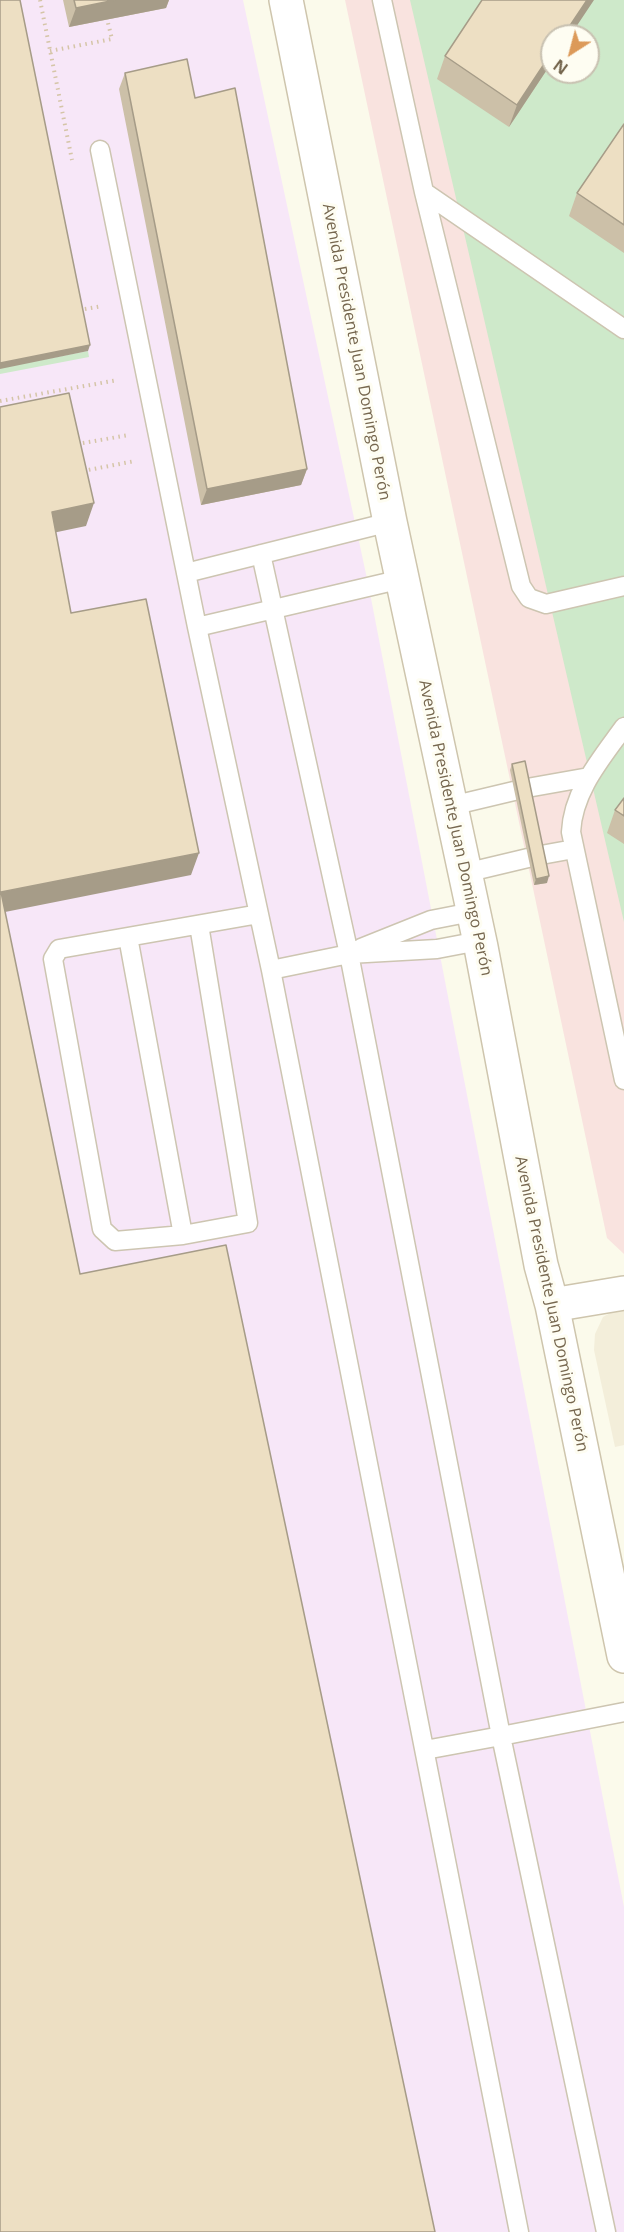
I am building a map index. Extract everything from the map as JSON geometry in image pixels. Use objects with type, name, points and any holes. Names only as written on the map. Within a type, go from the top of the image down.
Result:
[{"type":"main road","name":"Avenida Presidente Juan Domingo Perón","points":[[286,0],[390,522],[465,873],[541,1265],[552,1305],[624,1656]]},
{"type":"main road","points":[[552,1305],[624,1293]]},
{"type":"lane","points":[[382,0],[424,192],[521,586],[529,598],[546,604],[624,586]]},
{"type":"lane","points":[[100,150],[197,627],[271,970],[519,2232]]},
{"type":"lane","points":[[424,192],[624,329]]},
{"type":"lane","points":[[186,573],[390,522]]},
{"type":"lane","points":[[261,554],[349,954],[501,1736],[606,2232]]},
{"type":"lane","points":[[197,627],[402,579]]},
{"type":"lane","points":[[624,727],[589,777],[572,817],[571,832],[624,1080]]},
{"type":"lane","points":[[451,806],[520,789],[589,777]]},
{"type":"lane","points":[[465,873],[574,849]]},
{"type":"lane","points":[[199,925],[248,1223],[183,1235],[116,1240],[102,1229],[53,959],[59,949],[259,914]]},
{"type":"lane","points":[[349,954],[431,920],[475,926]]},
{"type":"lane","points":[[271,970],[349,954],[437,949],[475,926]]},
{"type":"lane","points":[[128,937],[183,1235]]},
{"type":"lane","points":[[425,1750],[624,1712]]},
{"type":"path","points":[[50,51],[112,39],[107,19]]},
{"type":"path","points":[[79,310],[102,306]]},
{"type":"path","points":[[0,401],[118,380]]},
{"type":"path","points":[[68,446],[129,435]]},
{"type":"path","points":[[74,472],[135,461]]},
{"type":"shaded area","points":[[0,0],[243,0],[369,588],[624,1907],[624,2232],[0,2232]]},
{"type":"shaded area","points":[[345,0],[624,0],[624,1254],[607,1238]]},
{"type":"shaded area","points":[[624,1305],[624,1445],[615,1447],[594,1350],[595,1334],[603,1317]]},
{"type":"green space","points":[[410,0],[624,0],[624,922]]},
{"type":"green space","points":[[88,351],[89,357],[0,374],[0,368]]},
{"type":"building","points":[[0,0],[20,0],[90,345],[0,363]]},
{"type":"building","points":[[74,0],[115,0],[76,8]]},
{"type":"building","points":[[482,0],[587,0],[571,24],[540,24],[540,70],[517,105],[445,56]]},
{"type":"building","points":[[187,59],[195,98],[235,88],[307,469],[207,489],[125,73]]},
{"type":"building","points":[[624,124],[624,225],[577,193]]},
{"type":"building","points":[[69,393],[94,503],[52,512],[71,613],[146,599],[199,853],[1,892],[80,1274],[226,1245],[435,2232],[0,2232],[0,407]]},
{"type":"building","points":[[525,761],[549,876],[536,879],[512,764]]},
{"type":"building","points":[[624,798],[624,816],[615,810]]}]
